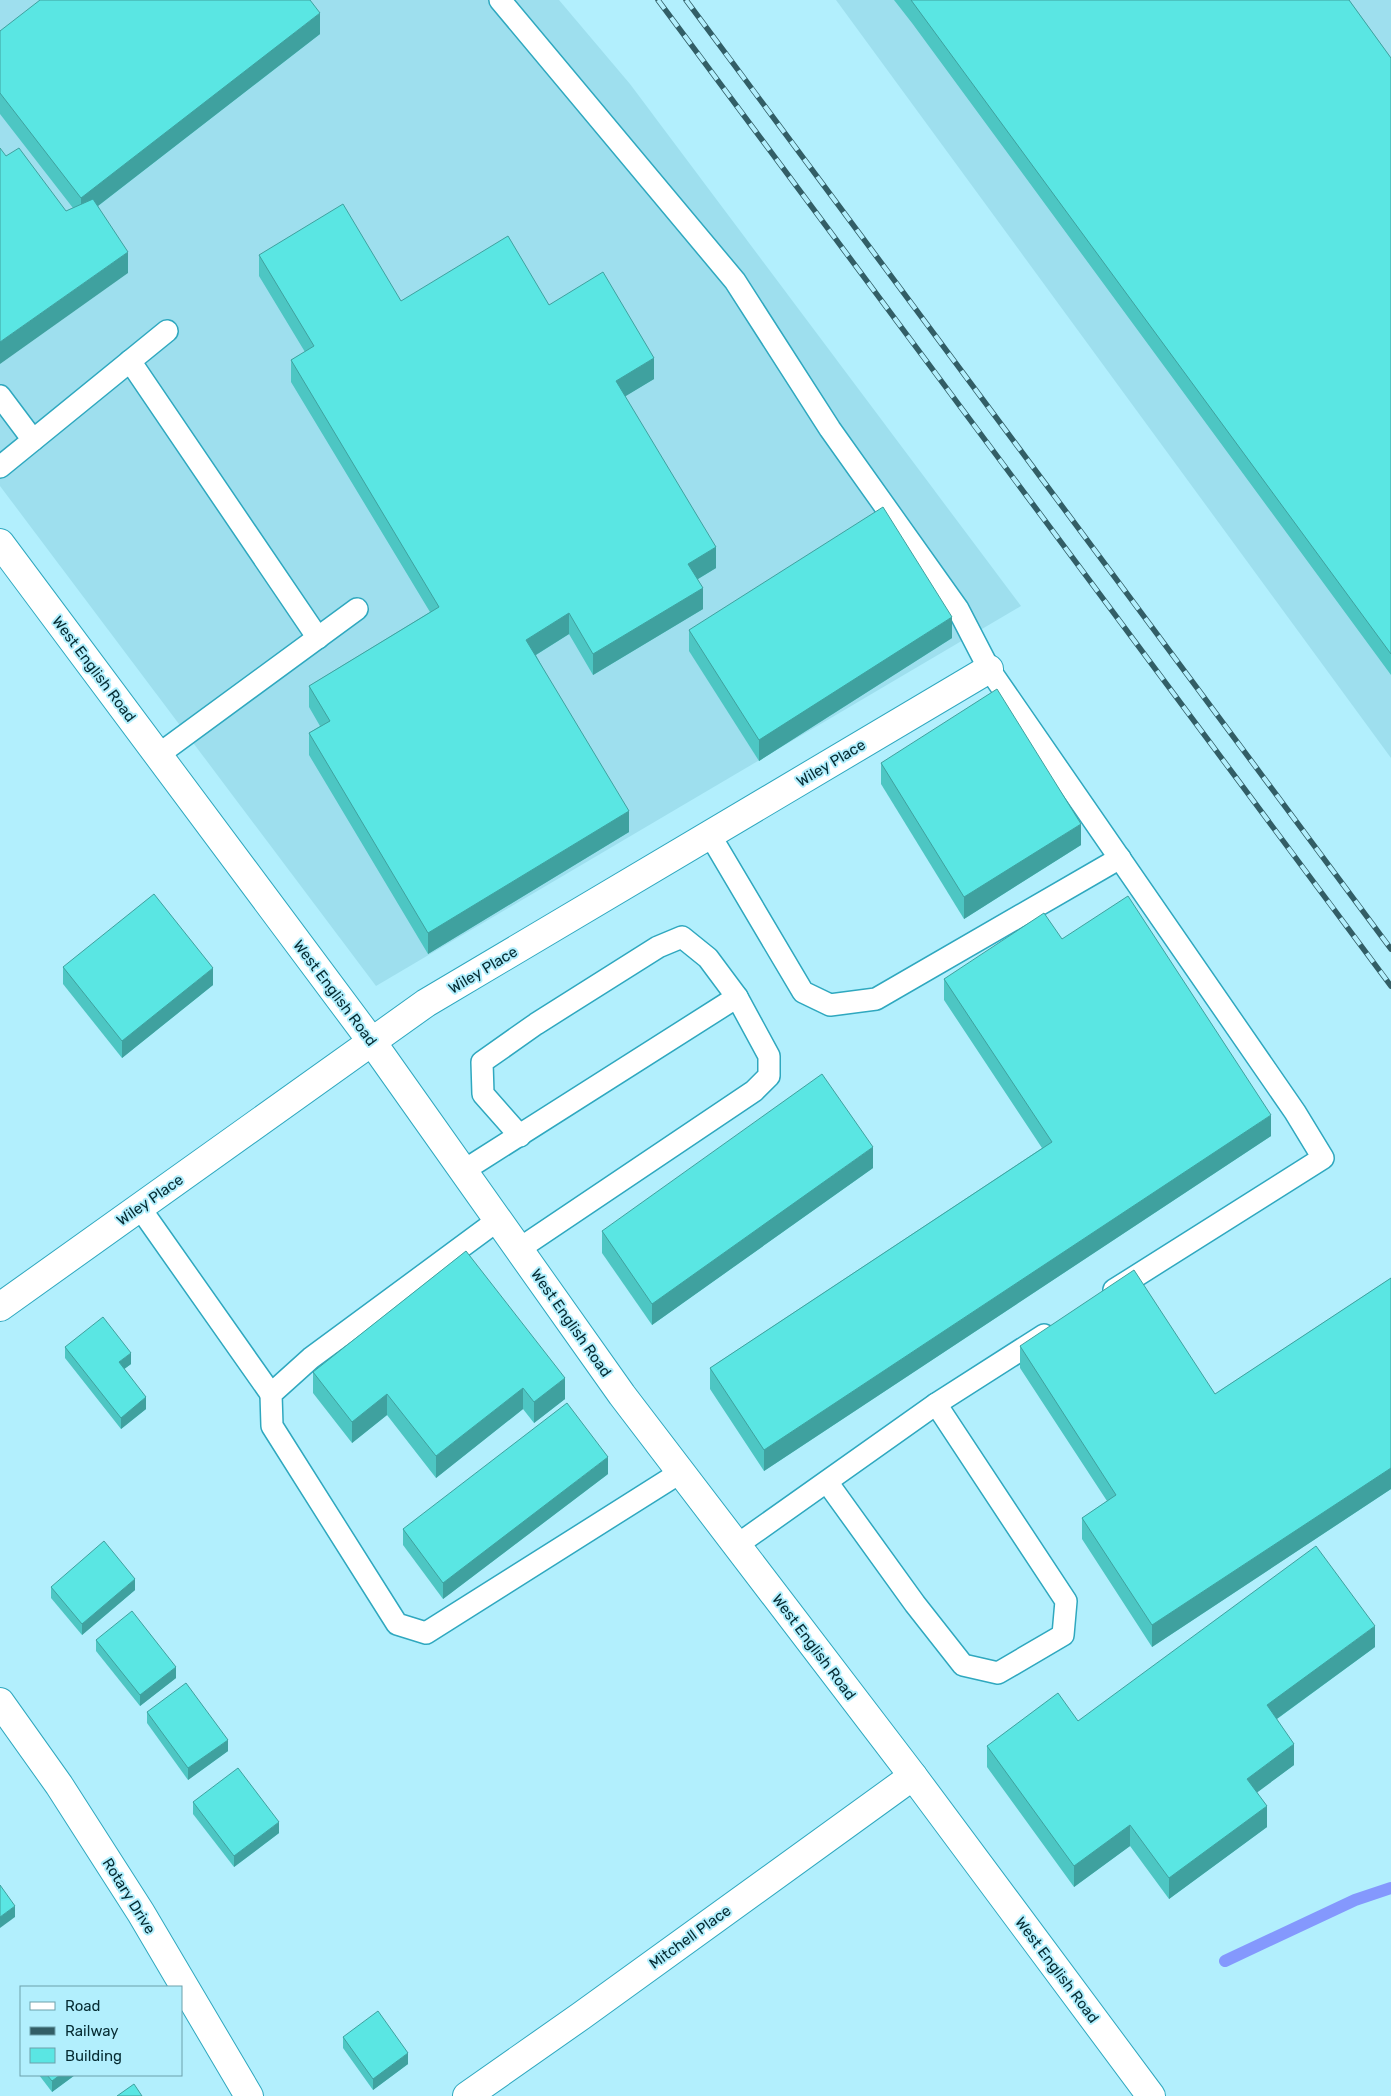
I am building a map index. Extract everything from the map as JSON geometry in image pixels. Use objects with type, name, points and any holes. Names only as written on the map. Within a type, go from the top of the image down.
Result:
[{"type":"street","name":"West English Road","points":[[0,543],[372,1042],[622,1395],[913,1776],[1151,2096]]},
{"type":"street","name":"Wiley Place","points":[[0,1307],[426,1004],[989,669]]},
{"type":"street","name":"Rotary Drive","points":[[0,1702],[60,1785],[141,1914],[249,2096]]},
{"type":"street","name":"Mitchell Place","points":[[467,2096],[913,1776]]},
{"type":"lane","points":[[500,0],[735,281],[830,429],[958,608],[989,669],[1295,1112],[1323,1158],[1098,1300]]},
{"type":"lane","points":[[0,467],[167,331]]},
{"type":"lane","points":[[130,361],[318,638]]},
{"type":"lane","points":[[0,396],[34,440]]},
{"type":"lane","points":[[158,755],[357,609]]},
{"type":"lane","points":[[710,835],[802,992],[830,1005],[876,999],[1120,858]]},
{"type":"lane","points":[[519,1249],[754,1091],[770,1076],[769,1056],[737,997],[708,958],[682,937],[658,947],[536,1024],[482,1062],[483,1094],[520,1136]]},
{"type":"lane","points":[[463,1172],[737,997]]},
{"type":"lane","points":[[140,1208],[271,1394],[272,1426],[397,1624],[426,1633],[681,1472]]},
{"type":"lane","points":[[271,1394],[311,1358],[498,1220]]},
{"type":"lane","points":[[737,1545],[936,1404],[1056,1327]]},
{"type":"lane","points":[[827,1482],[915,1604],[963,1665],[998,1673],[1063,1635],[1066,1601],[936,1404]]},
{"type":"shaded area","points":[[0,0],[559,0],[630,84],[1021,606],[376,986],[0,486]]},
{"type":"shaded area","points":[[836,0],[1391,0],[1391,758]]},
{"type":"building","points":[[40,0],[310,0],[320,13],[81,198],[0,93],[0,31]]},
{"type":"building","points":[[911,0],[1349,0],[1391,58],[1391,654]]},
{"type":"building","points":[[0,148],[6,156],[19,148],[66,211],[93,199],[128,252],[0,342]]},
{"type":"building","points":[[343,204],[401,301],[508,236],[549,305],[603,272],[654,358],[616,381],[716,547],[688,564],[703,588],[593,654],[569,613],[526,640],[629,811],[428,933],[309,733],[330,721],[309,686],[439,607],[291,360],[314,346],[259,255]]},
{"type":"building","points":[[883,507],[952,617],[759,740],[689,630]]},
{"type":"building","points":[[997,689],[1081,824],[964,897],[881,763]]},
{"type":"building","points":[[154,894],[213,968],[122,1041],[63,967]]},
{"type":"building","points":[[1128,896],[1271,1115],[764,1450],[710,1368],[1052,1142],[944,979],[1044,913],[1062,939]]},
{"type":"building","points":[[822,1074],[873,1147],[652,1304],[602,1231]]},
{"type":"building","points":[[466,1251],[565,1378],[534,1402],[523,1388],[436,1456],[387,1394],[352,1422],[313,1372]]},
{"type":"building","points":[[1134,1270],[1215,1394],[1391,1278],[1391,1468],[1152,1625],[1082,1518],[1116,1495],[1020,1346]]},
{"type":"building","points":[[103,1317],[131,1353],[119,1362],[146,1397],[121,1418],[65,1347]]},
{"type":"building","points":[[567,1403],[608,1457],[443,1583],[403,1529]]},
{"type":"building","points":[[104,1541],[135,1579],[82,1624],[51,1587]]},
{"type":"building","points":[[1316,1546],[1375,1626],[1267,1705],[1294,1744],[1247,1779],[1267,1806],[1169,1878],[1130,1825],[1074,1866],[987,1746],[1058,1693],[1078,1721]]},
{"type":"building","points":[[132,1611],[176,1667],[140,1695],[96,1640]]},
{"type":"building","points":[[186,1683],[228,1740],[188,1768],[147,1712]]},
{"type":"building","points":[[238,1768],[279,1822],[234,1856],[193,1802]]},
{"type":"building","points":[[0,1885],[15,1906],[0,1917]]},
{"type":"building","points":[[378,2011],[408,2053],[373,2079],[343,2037]]},
{"type":"building","points":[[48,2076],[59,2076],[52,2081]]},
{"type":"building","points":[[134,2084],[142,2096],[117,2096]]},
{"type":"waterway","points":[[1225,1961],[1355,1900],[1391,1888]]},
{"type":"railway","points":[[658,0],[1391,986]]},
{"type":"railway","points":[[686,0],[1391,949]]}]
